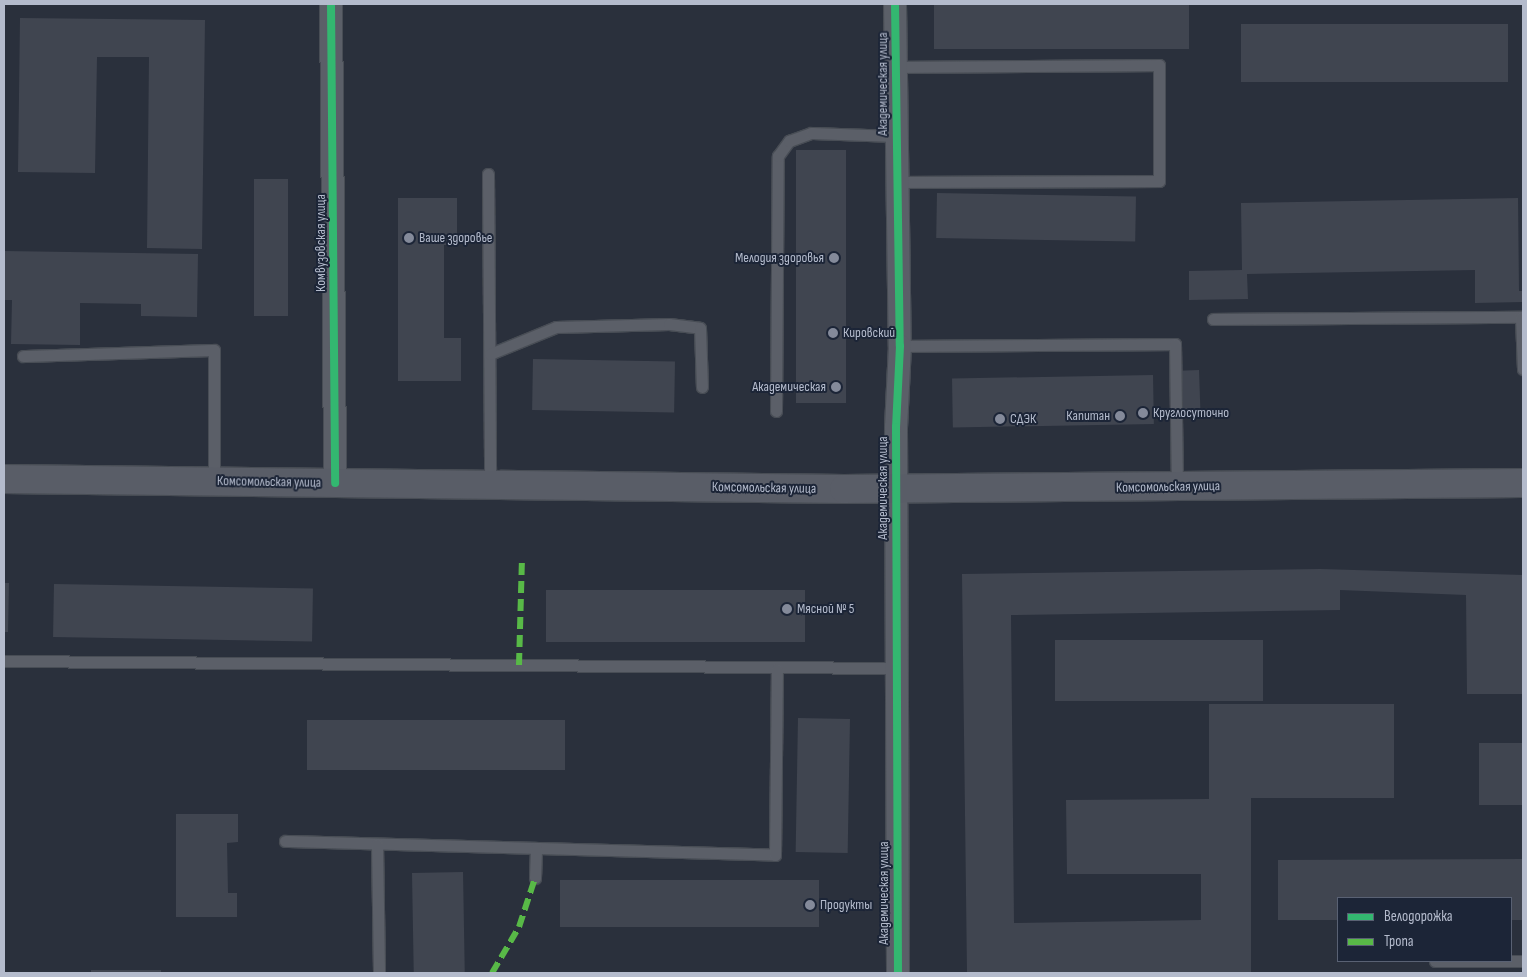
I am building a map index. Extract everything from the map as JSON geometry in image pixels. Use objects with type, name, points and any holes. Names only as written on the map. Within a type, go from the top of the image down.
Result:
[{"type":"main road","name":"Комсомольская улица","points":[[4,479],[896,489],[1523,483]]},
{"type":"street","name":"Комвузовская улица","points":[[331,4],[335,483]]},
{"type":"street","name":"Академическая улица","points":[[895,4],[896,182],[900,346],[896,489],[898,973]]},
{"type":"lane","points":[[895,67],[1159,65],[1159,181],[896,182]]},
{"type":"lane","points":[[776,411],[778,156],[790,141],[811,133],[896,136]]},
{"type":"lane","points":[[488,174],[490,484]]},
{"type":"lane","points":[[1214,319],[1521,317],[1523,369]]},
{"type":"lane","points":[[490,354],[556,327],[669,324],[700,328],[702,388]]},
{"type":"lane","points":[[900,346],[1175,344],[1177,487]]},
{"type":"lane","points":[[23,356],[214,350],[214,482]]},
{"type":"lane","points":[[4,661],[777,668],[853,666],[897,668]]},
{"type":"lane","points":[[285,842],[775,855],[777,668]]},
{"type":"lane","points":[[377,844],[379,973]]},
{"type":"lane","points":[[536,848],[536,878]]},
{"type":"building","points":[[934,4],[1189,4],[1189,49],[934,49]]},
{"type":"building","points":[[20,18],[205,20],[202,249],[147,248],[149,57],[97,57],[95,173],[18,172]]},
{"type":"building","points":[[1241,24],[1508,24],[1508,82],[1241,82]]},
{"type":"building","points":[[796,150],[846,150],[846,403],[796,403]]},
{"type":"building","points":[[254,179],[288,179],[288,316],[254,316]]},
{"type":"building","points":[[937,193],[1136,196],[1135,241],[936,238]]},
{"type":"building","points":[[398,198],[457,198],[457,245],[444,245],[444,338],[461,338],[461,381],[398,381]]},
{"type":"building","points":[[1518,198],[1519,291],[1523,291],[1523,302],[1475,303],[1475,270],[1247,274],[1248,299],[1189,300],[1189,271],[1242,270],[1241,203]]},
{"type":"building","points":[[4,251],[198,254],[197,317],[141,316],[141,304],[80,303],[80,345],[11,344],[12,300],[4,300]]},
{"type":"building","points":[[533,359],[675,361],[674,412],[532,410]]},
{"type":"building","points":[[1199,370],[1201,417],[1181,418],[1179,371]]},
{"type":"building","points":[[1153,375],[1154,424],[953,428],[952,379]]},
{"type":"building","points":[[1320,569],[1523,575],[1523,694],[1467,694],[1466,595],[1340,590],[1340,610],[1011,615],[1014,923],[1201,920],[1201,874],[1067,874],[1066,800],[1209,799],[1209,704],[1394,704],[1394,798],[1251,798],[1251,973],[967,973],[962,574]]},
{"type":"building","points":[[4,583],[9,583],[8,632],[4,632]]},
{"type":"building","points":[[54,584],[313,589],[312,642],[53,637]]},
{"type":"building","points":[[546,590],[805,590],[805,642],[546,642]]},
{"type":"building","points":[[1055,640],[1263,640],[1263,701],[1055,701]]},
{"type":"building","points":[[798,718],[850,719],[848,853],[796,852]]},
{"type":"building","points":[[307,720],[565,720],[565,770],[307,770]]},
{"type":"building","points":[[1479,743],[1523,743],[1523,805],[1479,805]]},
{"type":"building","points":[[176,814],[238,814],[238,842],[227,843],[228,893],[237,893],[237,917],[176,917]]},
{"type":"building","points":[[1523,859],[1523,920],[1512,920],[1512,897],[1337,897],[1337,920],[1278,920],[1278,860]]},
{"type":"building","points":[[463,872],[465,973],[414,973],[412,873]]},
{"type":"building","points":[[560,880],[819,880],[819,927],[560,927]]},
{"type":"building","points":[[91,970],[161,970],[161,973],[91,973]]},
{"type":"marked path","points":[[519,665],[522,560]]},
{"type":"marked path","points":[[492,973],[519,927],[535,878]]},
{"type":"cycle path","points":[[331,4],[335,483]]},
{"type":"cycle path","points":[[895,4],[900,346],[896,427],[898,973]]},
{"type":"place","name":"Ваше здоровье","points":[[409,238]]},
{"type":"place","name":"Мелодия здоровья","points":[[834,258]]},
{"type":"place","name":"Кировский","points":[[833,333]]},
{"type":"place","name":"Академическая","points":[[836,387]]},
{"type":"place","name":"Круглосуточно","points":[[1143,413]]},
{"type":"place","name":"Капитан","points":[[1120,416]]},
{"type":"place","name":"СДЭК","points":[[1000,419]]},
{"type":"place","name":"Мясной № 5","points":[[787,609]]},
{"type":"place","name":"Продукты","points":[[810,905]]}]
